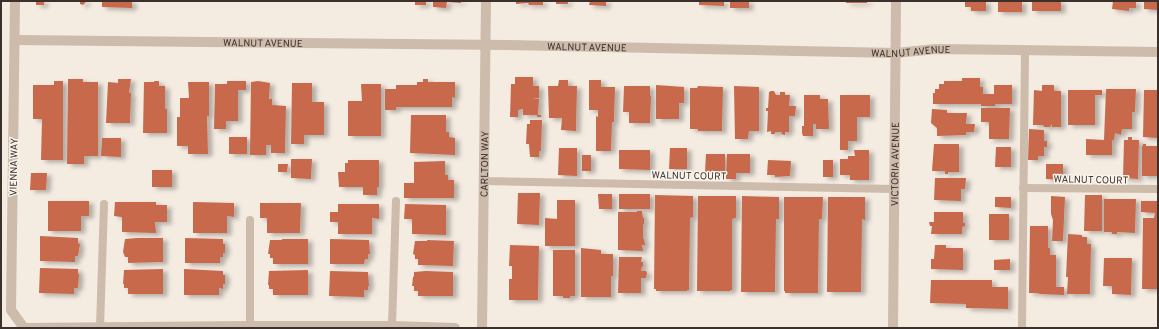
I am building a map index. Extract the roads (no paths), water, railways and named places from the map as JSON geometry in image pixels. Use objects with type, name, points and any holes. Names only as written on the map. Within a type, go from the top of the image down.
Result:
[{"type":"street","name":"VIENNA WAY","points":[[15,1],[11,310],[24,328]]},
{"type":"street","name":"CARLTON WAY","points":[[482,328],[486,1]]},
{"type":"street","name":"VICTORIA AVENUE","points":[[893,328],[896,1]]},
{"type":"street","name":"WALNUT AVENUE","points":[[15,40],[486,45],[896,53],[936,49],[1158,52]]},
{"type":"street","points":[[24,328],[392,326],[455,328]]},
{"type":"lane","points":[[1022,328],[1025,51]]},
{"type":"lane","name":"WALNUT COURT","points":[[484,181],[894,189]]},
{"type":"lane","name":"WALNUT COURT","points":[[1023,188],[1158,190]]},
{"type":"lane","points":[[392,326],[396,201]]},
{"type":"lane","points":[[100,327],[104,204]]},
{"type":"lane","points":[[250,220],[251,327]]}]
